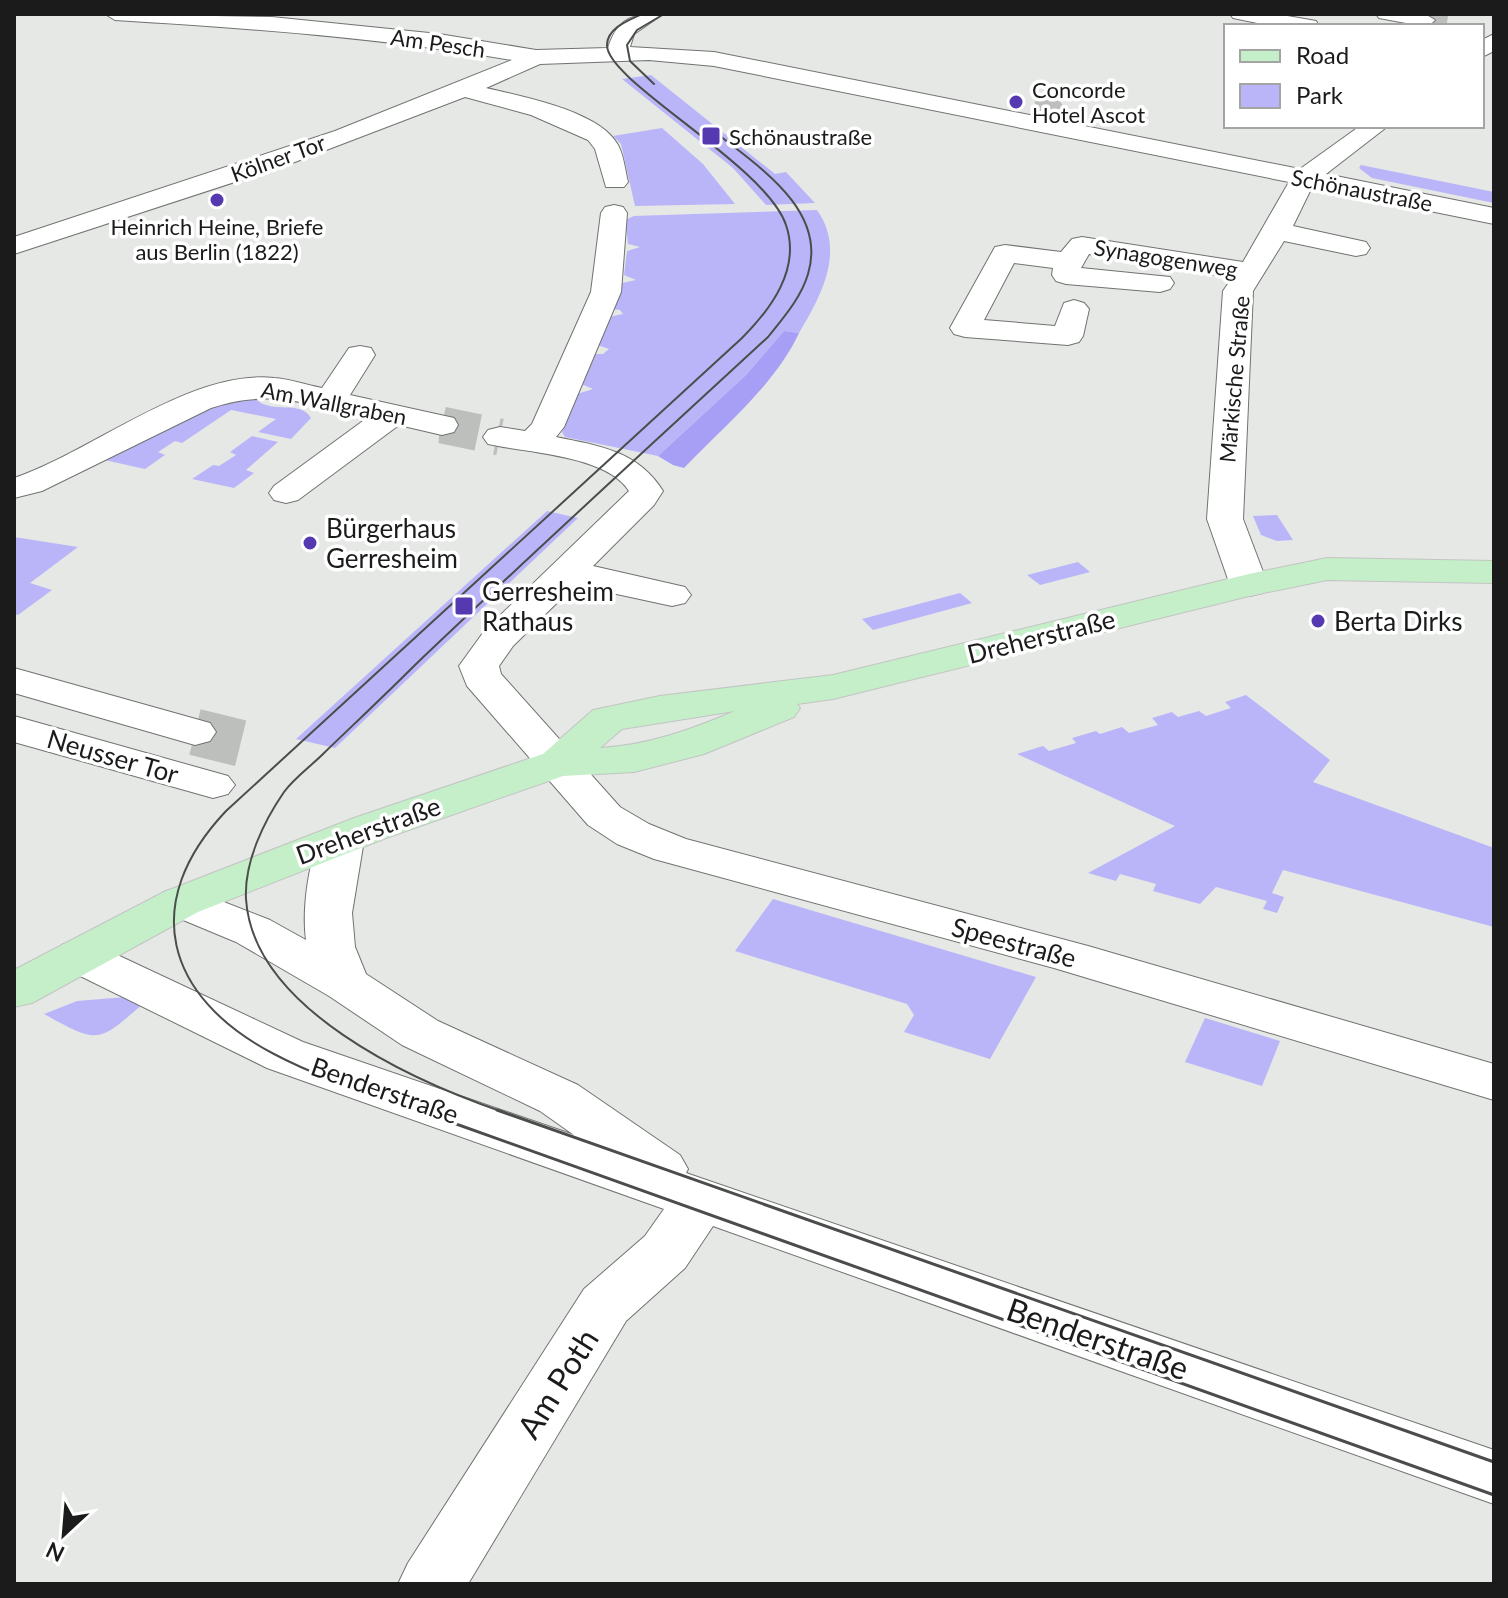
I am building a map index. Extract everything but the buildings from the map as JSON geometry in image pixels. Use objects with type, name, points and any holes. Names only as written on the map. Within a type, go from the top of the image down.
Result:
[{"type":"main road","name":"Dreherstraße","points":[[14,991],[181,902],[341,840],[558,763],[634,759],[689,745],[833,687],[1249,585],[1368,591],[1485,572]]},
{"type":"street","name":"Am Pesch","points":[[115,14],[233,17],[439,41],[536,57],[617,53]]},
{"type":"street","points":[[617,53],[624,31],[653,14]]},
{"type":"street","points":[[1240,14],[1297,24]]},
{"type":"street","points":[[1386,14],[1424,20]]},
{"type":"street","name":"Schönaustraße","points":[[617,53],[714,59],[1032,116],[1304,178],[1494,216]]},
{"type":"street","name":"Kölner Tor","points":[[14,246],[253,168],[461,89],[536,57]]},
{"type":"street","points":[[461,89],[566,118],[587,130],[605,143],[615,182]]},
{"type":"street","name":"Märkische Straße","points":[[1249,585],[1225,519],[1238,291],[1277,231],[1304,178],[1373,128]]},
{"type":"street","points":[[558,763],[481,677],[479,666],[499,638],[646,491],[644,482],[627,468],[609,460],[517,440],[547,427],[606,292],[614,213]]},
{"type":"street","points":[[1277,231],[1356,248]]},
{"type":"street","name":"Synagogenweg","points":[[1074,309],[1068,336],[965,328],[1005,253],[1075,253],[1250,272]]},
{"type":"street","points":[[1075,253],[1066,275],[1160,283]]},
{"type":"street","points":[[330,400],[360,355]]},
{"type":"street","name":"Am Wallgraben","points":[[14,488],[30,484],[200,401],[253,387],[273,387],[442,425]]},
{"type":"street","points":[[286,493],[393,414]]},
{"type":"street","points":[[567,572],[672,595]]},
{"type":"street","name":"Neusser Tor","points":[[14,680],[195,732]]},
{"type":"street","name":"Neusser Tor","points":[[20,743],[213,785]]},
{"type":"street","name":"Speestraße","points":[[558,763],[604,816],[633,834],[670,849],[1071,957],[1494,1082]]},
{"type":"street","points":[[341,840],[326,923],[330,951],[346,984]]},
{"type":"street","name":"Benderstraße","points":[[181,902],[253,931],[346,984],[420,1033],[559,1098],[702,1199]]},
{"type":"street","name":"Benderstraße","points":[[79,956],[285,1055],[1494,1477]]},
{"type":"street","name":"Am Poth","points":[[432,1584],[605,1305],[665,1252],[702,1199]]},
{"type":"green space","points":[[651,75],[775,174],[786,172],[815,203],[766,205],[733,168],[622,79]]},
{"type":"green space","points":[[662,128],[703,164],[735,204],[635,206],[621,144],[613,136]]},
{"type":"green space","points":[[1361,165],[1494,192],[1494,203],[1372,178],[1359,168]]},
{"type":"green space","points":[[817,210],[830,241],[830,257],[822,289],[799,333],[784,331],[746,375],[658,456],[565,437],[562,432],[577,394],[593,389],[581,384],[593,354],[603,354],[609,349],[597,345],[608,317],[623,314],[620,310],[612,309],[622,283],[636,280],[624,275],[627,251],[640,247],[628,244],[625,220],[634,216]]},
{"type":"green space","points":[[256,399],[270,406],[300,409],[311,418],[291,439],[258,432],[276,419],[231,410],[182,443],[175,441],[158,452],[165,455],[145,469],[100,459],[225,400]]},
{"type":"green space","points":[[252,436],[278,442],[246,470],[254,473],[234,488],[192,479],[236,455],[230,452]]},
{"type":"green space","points":[[547,511],[578,518],[335,748],[296,739]]},
{"type":"green space","points":[[1277,515],[1293,540],[1277,541],[1261,535],[1253,516]]},
{"type":"green space","points":[[14,537],[78,547],[30,583],[52,590],[18,615],[14,614]]},
{"type":"green space","points":[[1078,562],[1090,572],[1040,585],[1027,575]]},
{"type":"green space","points":[[960,593],[972,603],[873,630],[862,619]]},
{"type":"green space","points":[[1246,695],[1330,760],[1313,782],[1494,848],[1494,927],[1283,870],[1272,893],[1284,897],[1277,913],[1263,909],[1267,901],[1216,887],[1200,904],[1153,891],[1156,884],[1120,874],[1116,881],[1088,873],[1175,826],[1017,754],[1043,746],[1049,751],[1076,743],[1072,738],[1096,731],[1100,734],[1122,727],[1129,733],[1158,725],[1152,718],[1172,712],[1178,717],[1199,711],[1206,716],[1231,708],[1225,702]]},
{"type":"green space","points":[[773,899],[1036,977],[990,1059],[904,1032],[914,1015],[907,1004],[735,951]]},
{"type":"green space","points":[[126,997],[145,1002],[117,1026],[98,1035],[77,1031],[44,1014],[77,1001]]},
{"type":"green space","points":[[1205,1018],[1280,1041],[1262,1086],[1185,1062]]},
{"type":"shaded area","points":[[784,331],[799,333],[776,371],[684,468],[658,456],[746,375]]},
{"type":"tunnel","points":[[1424,20],[1446,24]]},
{"type":"tunnel","points":[[1040,112],[1070,95]]},
{"type":"tunnel","points":[[450,427],[442,425],[500,437]]},
{"type":"tunnel","points":[[195,732],[256,747]]},
{"type":"tram line","points":[[423,1112],[310,1071],[237,1031],[208,1005],[188,976],[176,946],[174,913],[181,880],[199,846],[226,811],[742,338],[773,301],[790,257],[786,225],[773,202],[720,151],[632,80],[614,61],[607,45],[608,39],[620,25],[642,14]]},
{"type":"tram line","points":[[654,84],[630,61],[627,45],[637,30],[664,14]]},
{"type":"tram line","points":[[503,1112],[426,1081],[384,1060],[343,1035],[307,1007],[276,974],[255,938],[246,899],[248,871],[263,829],[293,782],[768,337],[796,299],[808,274],[811,252],[808,231],[800,212],[771,178],[720,136]]},
{"type":"tram line","points":[[417,1110],[1494,1495]]},
{"type":"tram line","points":[[497,1110],[1494,1462]]},
{"type":"place","name":"Concorde Hotel Ascot","points":[[1016,102]]},
{"type":"place","name":"Schönaustraße","points":[[711,136]]},
{"type":"place","name":"Heinrich Heine, Briefe aus Berlin (1822)","points":[[217,200]]},
{"type":"place","name":"Bürgerhaus Gerresheim","points":[[310,543]]},
{"type":"place","name":"Gerresheim Rathaus","points":[[464,606]]},
{"type":"place","name":"Berta Dirks","points":[[1318,621]]}]
